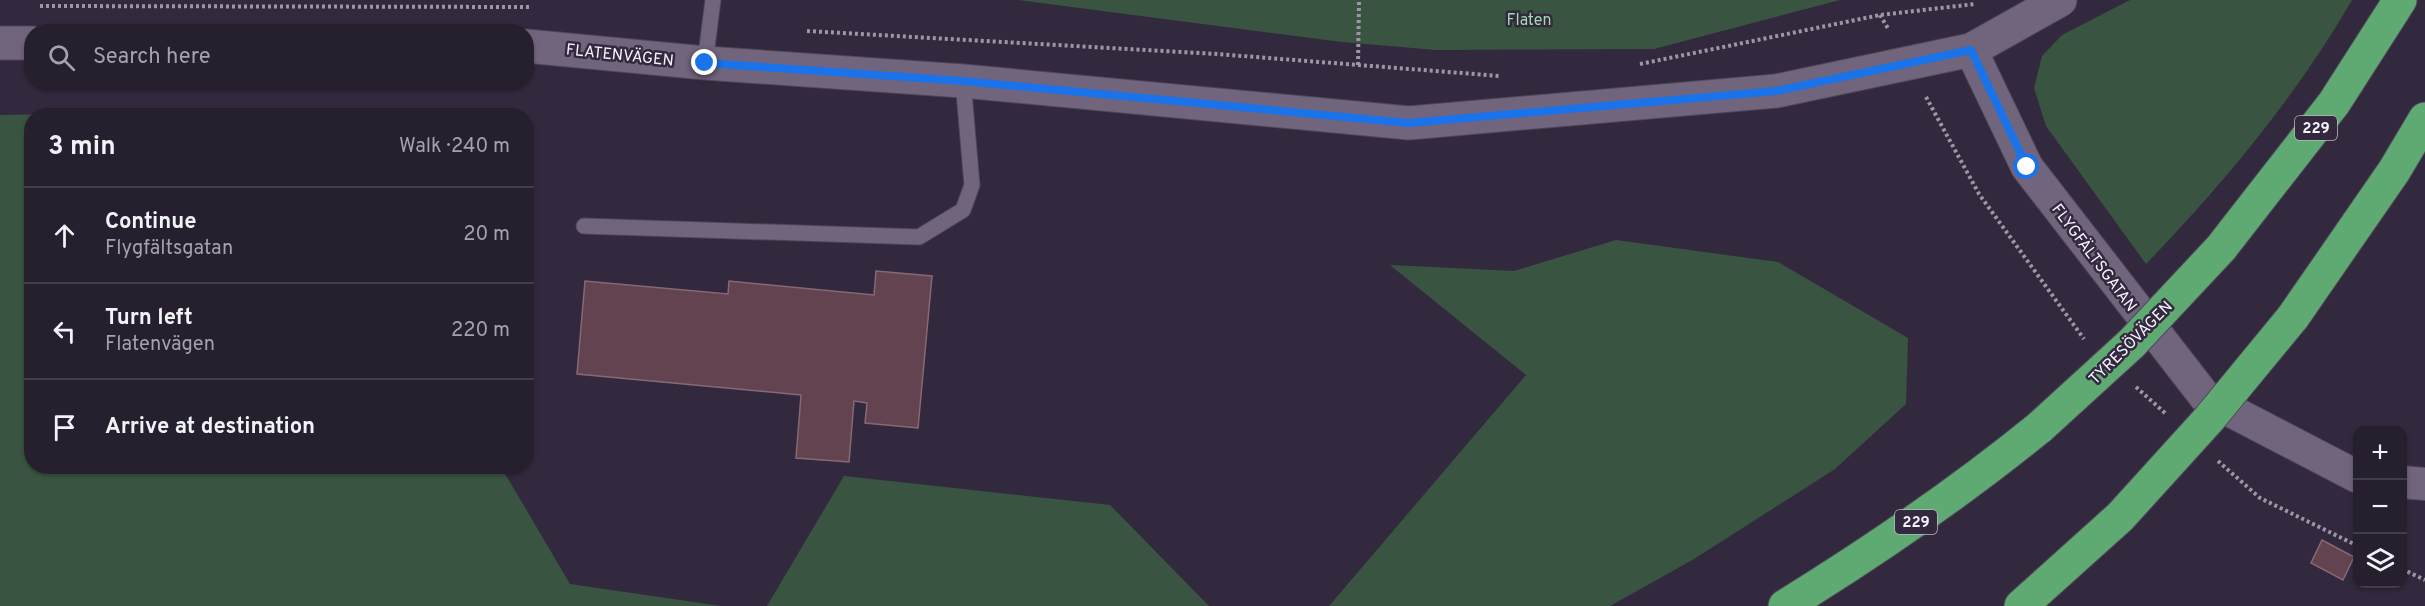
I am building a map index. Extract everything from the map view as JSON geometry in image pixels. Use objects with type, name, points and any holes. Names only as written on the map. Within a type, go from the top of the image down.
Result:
[{"type":"highway","name":"TYRESÖVÄGEN","points":[[1785,606],[1904,531],[1970,484],[2040,427],[2132,343],[2221,249],[2334,103],[2400,0]]},
{"type":"highway","points":[[2021,606],[2120,517],[2209,419],[2293,316],[2394,171],[2425,119]]},
{"type":"street","name":"FLATENVÄGEN","points":[[534,47],[705,63],[963,81],[1409,123],[1776,91],[1971,50],[2060,0]]},
{"type":"street","points":[[0,43],[24,43]]},
{"type":"street","name":"FLYGFÄLTSGATAN","points":[[1971,50],[2027,167],[2206,398],[2353,474]]},
{"type":"street","points":[[2407,482],[2425,484]]},
{"type":"lane","points":[[705,63],[713,0]]},
{"type":"lane","points":[[584,226],[919,237],[963,210],[972,185],[963,81]]},
{"type":"path","points":[[1358,66],[1359,0]]},
{"type":"path","points":[[1638,64],[1880,15],[1982,4]]},
{"type":"path","points":[[35,6],[531,7]]},
{"type":"path","points":[[802,31],[1217,54],[1510,77]]},
{"type":"path","points":[[2407,570],[2425,580]]},
{"type":"green space","name":"Flaten","points":[[1018,0],[1840,0],[1654,49],[1436,50],[1342,42]]},
{"type":"green space","points":[[2130,0],[2352,0],[2307,71],[2257,138],[2146,264],[2046,126],[2034,88],[2042,56],[2062,35]]},
{"type":"green space","points":[[0,115],[24,115],[24,474],[505,474],[570,584],[721,606],[0,606]]},
{"type":"green space","points":[[1616,240],[1778,262],[1908,338],[1906,404],[1835,469],[1694,559],[1610,606],[1329,606],[1526,375],[1390,265],[1514,271]]},
{"type":"green space","points":[[844,476],[1110,505],[1209,606],[767,606]]},
{"type":"building","points":[[876,271],[932,276],[918,428],[865,423],[867,403],[854,401],[849,462],[796,458],[801,395],[577,374],[585,281],[728,294],[729,281],[874,295]]},
{"type":"building","points":[[2322,540],[2353,556],[2343,580],[2311,563]]},
{"type":"route","points":[[705,63],[963,81],[1409,123],[1776,91],[1971,50],[2027,167]]}]
